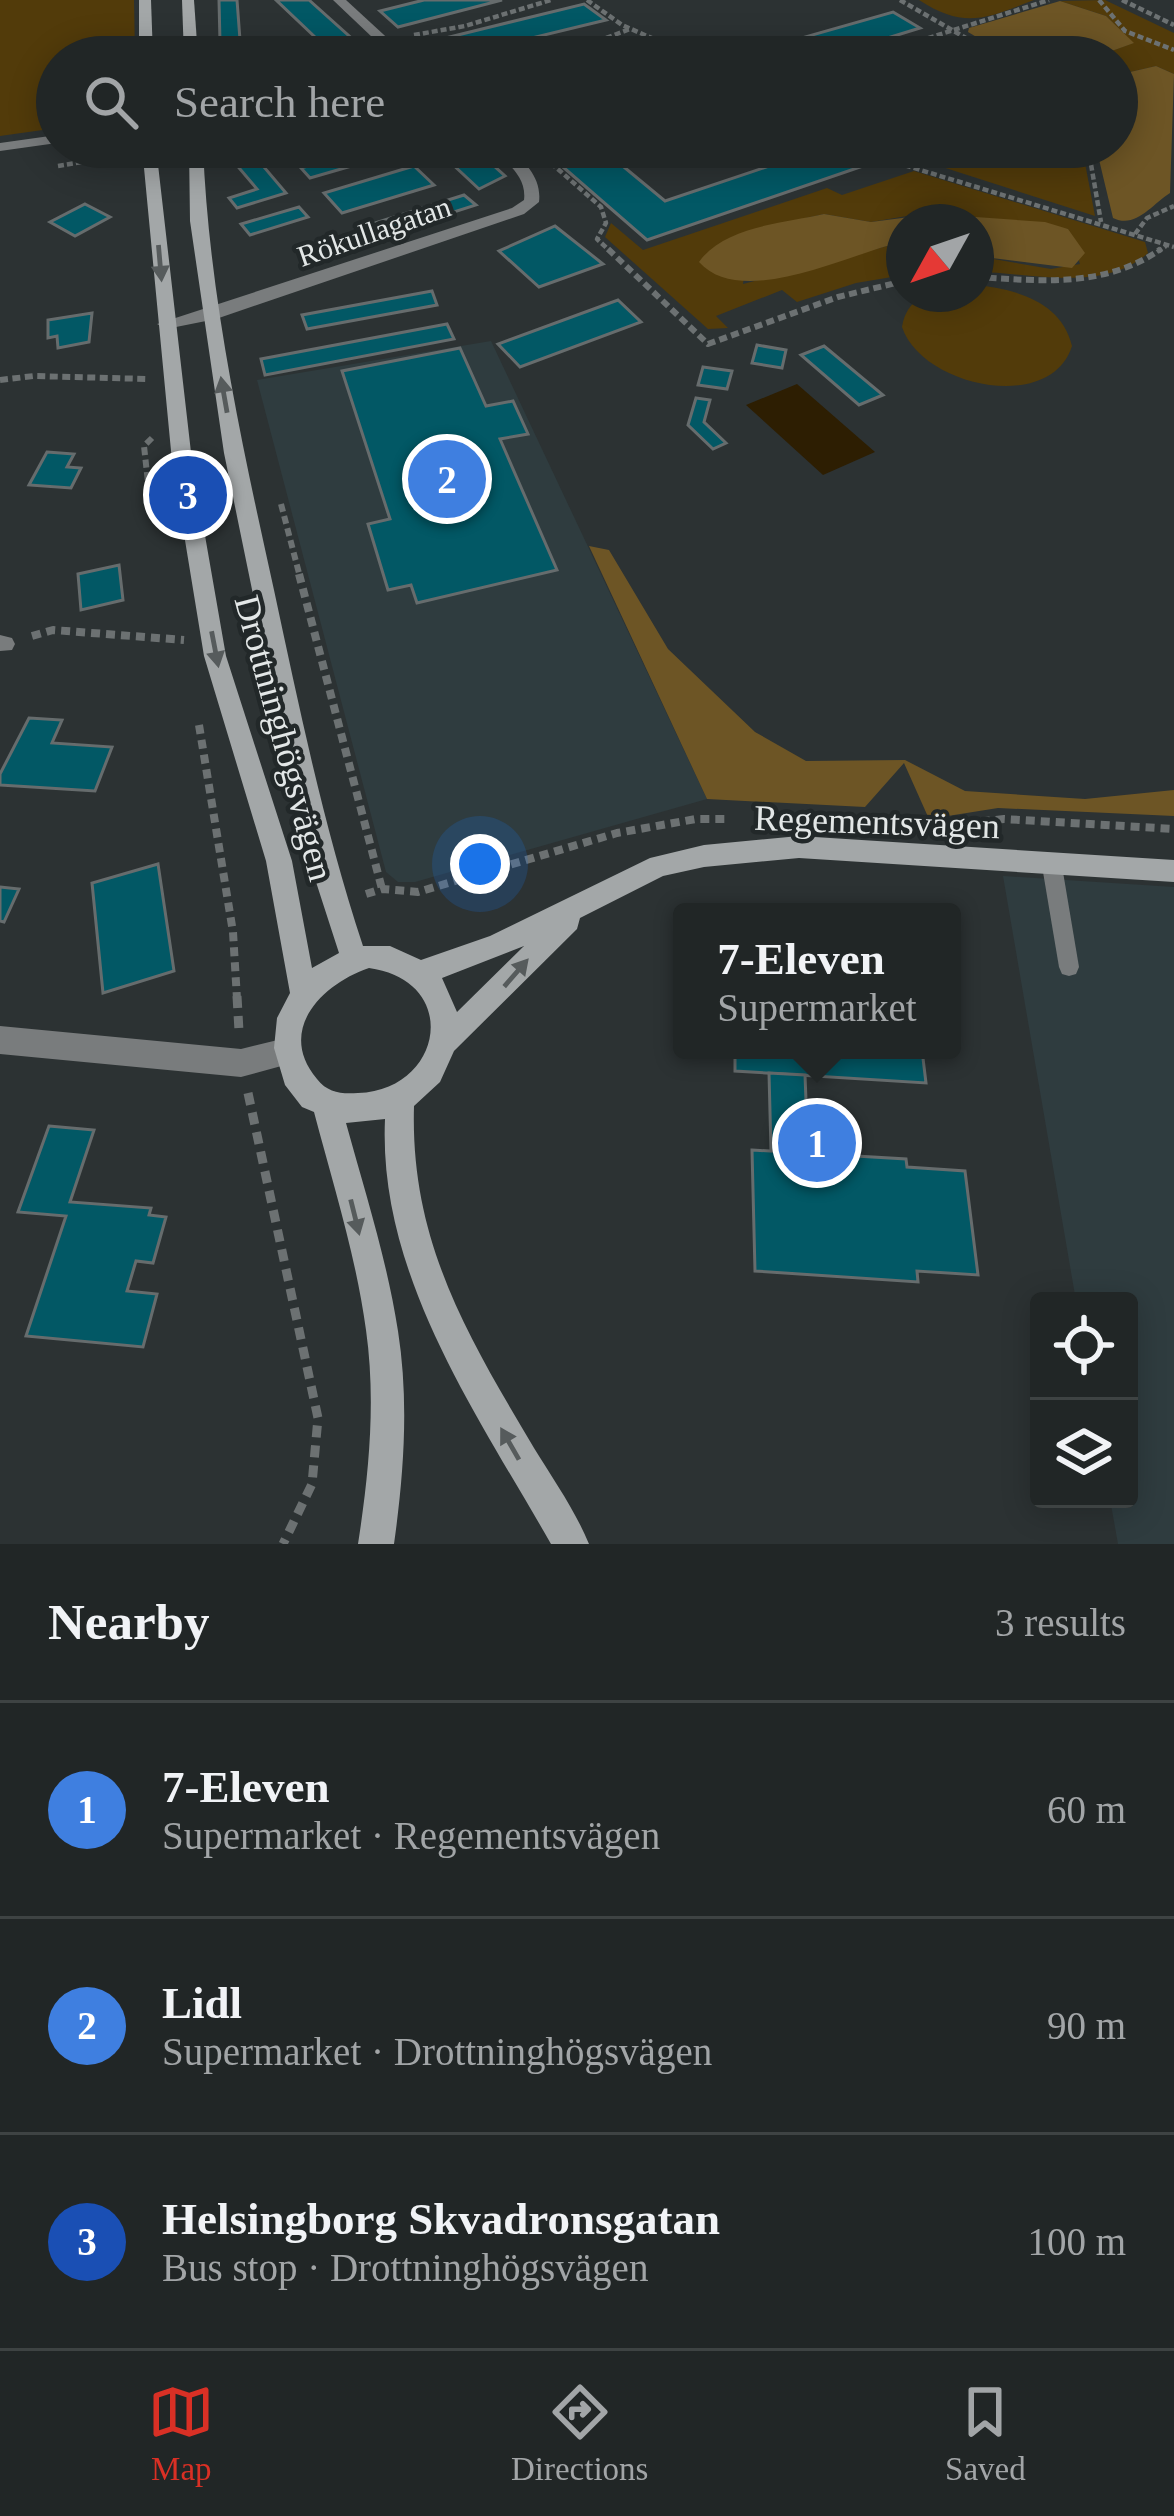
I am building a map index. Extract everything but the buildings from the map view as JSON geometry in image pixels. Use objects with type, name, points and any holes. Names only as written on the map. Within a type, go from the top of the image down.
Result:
[{"type":"street","points":[[145,0],[146,36]]},
{"type":"street","points":[[188,0],[190,36]]},
{"type":"street","points":[[339,0],[378,36]]},
{"type":"street","points":[[0,147],[36,143]]},
{"type":"street","name":"Drottninghögsvägen","points":[[151,168],[182,461],[215,656],[280,861],[303,992]]},
{"type":"street","name":"Drottninghögsvägen","points":[[197,168],[210,315],[318,848],[354,958]]},
{"type":"street","name":"Rökullagatan","points":[[166,325],[210,315],[518,211],[531,202],[533,188],[520,168]]},
{"type":"street","name":"Regementsvägen","points":[[422,972],[497,946],[659,866],[704,856],[799,847],[1174,871]]},
{"type":"street","name":"Regementsvägen","points":[[444,1042],[587,903]]},
{"type":"street","points":[[354,958],[397,959],[422,972],[443,1003],[444,1042],[429,1075],[400,1099],[362,1110],[326,1104],[307,1091],[293,1073],[286,1052],[289,1020],[303,992],[335,966],[354,958]]},
{"type":"street","points":[[0,1040],[241,1063],[286,1052]]},
{"type":"street","points":[[400,1099],[398,1153],[407,1222],[456,1347],[571,1544]]},
{"type":"street","points":[[326,1104],[370,1277],[386,1366],[386,1480],[376,1544]]},
{"type":"lane","points":[[1052,866],[1070,967]]},
{"type":"path","points":[[415,36],[551,0]]},
{"type":"path","points":[[586,0],[655,36]]},
{"type":"path","points":[[901,0],[964,36]]},
{"type":"path","points":[[935,36],[1049,0]]},
{"type":"path","points":[[1099,0],[1125,31],[1138,36]]},
{"type":"path","points":[[1122,0],[1174,25]]},
{"type":"path","points":[[612,36],[634,28]]},
{"type":"path","points":[[1138,36],[1174,50]]},
{"type":"path","points":[[43,169],[49,168]]},
{"type":"path","points":[[556,168],[601,207],[606,223],[597,239],[708,344],[838,296],[886,285]]},
{"type":"path","points":[[914,168],[1171,246]]},
{"type":"path","points":[[1092,168],[1101,224]]},
{"type":"path","points":[[1135,233],[1147,218],[1174,206]]},
{"type":"path","points":[[994,277],[1096,279],[1134,269],[1171,246]]},
{"type":"path","points":[[146,356],[151,397]]},
{"type":"path","points":[[0,380],[34,376],[148,379]]},
{"type":"path","points":[[156,433],[144,446],[151,510],[170,528]]},
{"type":"path","points":[[289,536],[382,889]]},
{"type":"path","points":[[182,617],[189,662]]},
{"type":"path","points":[[2,644],[53,630],[186,640]]},
{"type":"path","points":[[196,707],[233,932],[241,1063],[318,1418],[320,1443],[310,1494],[284,1544]]},
{"type":"shaded area","points":[[0,0],[134,0],[135,36],[36,36],[36,131],[0,136]]},
{"type":"shaded area","points":[[919,0],[1034,0],[1003,12],[963,18]]},
{"type":"shaded area","points":[[1105,0],[1174,33],[1174,74],[1156,66],[1138,70],[1138,36],[1126,36],[1106,16],[1060,1]]},
{"type":"shaded area","points":[[1060,1],[1106,16],[1127,36],[975,36],[969,28]]},
{"type":"shaded area","points":[[1156,66],[1174,74],[1170,193],[1136,218],[1121,221],[1113,218],[1101,168],[1138,168],[1138,70]]},
{"type":"shaded area","points":[[945,168],[1086,168],[1095,216]]},
{"type":"shaded area","points":[[914,171],[1145,242],[1148,253],[1130,266],[1088,277],[994,273],[994,259],[1051,269],[1080,264],[1068,229],[994,223],[994,204],[886,204],[886,220],[871,222],[824,214],[749,231],[743,284],[886,246],[886,278],[797,302],[782,290],[716,316],[728,328],[708,329],[605,237],[611,223],[643,250],[827,188],[842,195]]},
{"type":"shaded area","points":[[824,214],[886,220],[886,246],[763,280],[717,275],[699,262],[739,233]]},
{"type":"shaded area","points":[[994,218],[1045,222],[1068,229],[1085,253],[1072,268],[994,258]]},
{"type":"shaded area","points":[[994,288],[1006,290],[1048,308],[1067,331],[1072,346],[1059,367],[1039,380],[987,385],[934,365],[914,348],[902,327],[906,314],[994,312]]},
{"type":"shaded area","points":[[491,341],[707,799],[415,882],[398,882],[386,872],[257,380]]},
{"type":"shaded area","points":[[797,384],[875,452],[823,475],[746,405]]},
{"type":"shaded area","points":[[589,546],[609,550],[668,649],[755,732],[806,761],[905,760],[965,791],[1085,799],[1174,790],[1174,816],[998,808],[929,819],[904,763],[865,807],[707,799]]},
{"type":"shaded area","points":[[1003,876],[1174,887],[1174,1544],[1118,1544],[1112,1508],[1138,1508],[1138,1292],[1074,1292]]},
{"type":"place","name":"Lidl","points":[[447,479]]},
{"type":"place","name":"Helsingborg Skvadronsgatan","points":[[188,495]]},
{"type":"place","name":"7-Eleven","points":[[817,1143]]}]
